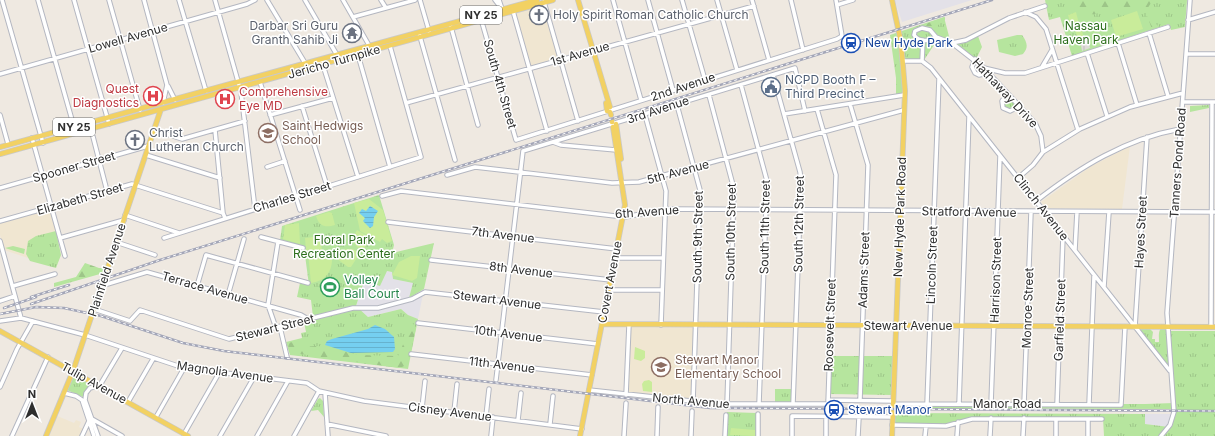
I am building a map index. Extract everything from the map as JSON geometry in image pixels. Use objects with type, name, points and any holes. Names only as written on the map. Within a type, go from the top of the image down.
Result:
[{"type":"main road","name":"Jericho Turnpike","points":[[512,9],[537,0]]},
{"type":"main road","name":"Jericho Turnpike","points":[[0,154],[323,65],[358,55],[371,49],[503,11],[553,0]]},
{"type":"main road","points":[[578,0],[609,111]]},
{"type":"main road","name":"New Hyde Park Road","points":[[892,0],[899,29],[903,61],[904,95],[892,436]]},
{"type":"main road","name":"Jericho Turnpike","points":[[450,26],[481,19],[503,11]]},
{"type":"main road","name":"Jericho Turnpike","points":[[0,147],[140,110],[321,59],[390,46],[419,35]]},
{"type":"main road","points":[[270,80],[271,76],[302,64]]},
{"type":"main road","name":"Plainfield Avenue","points":[[46,436],[73,371],[163,103]]},
{"type":"main road","points":[[613,123],[621,172]]},
{"type":"main road","name":"Covert Avenue","points":[[580,436],[626,202],[616,150],[613,123]]},
{"type":"main road","name":"Stewart Avenue","points":[[602,324],[1213,327]]},
{"type":"main road","name":"Tulip Avenue","points":[[0,331],[100,385],[186,435]]},
{"type":"street","points":[[2,0],[43,143]]},
{"type":"street","points":[[38,0],[74,127]]},
{"type":"street","points":[[74,0],[109,124]]},
{"type":"street","points":[[109,0],[140,110]]},
{"type":"street","points":[[144,0],[168,86],[175,100]]},
{"type":"street","points":[[179,0],[206,91]]},
{"type":"street","points":[[215,0],[240,88],[255,209]]},
{"type":"street","name":"Lowell Avenue","points":[[0,74],[186,22],[247,4],[254,0]]},
{"type":"street","points":[[267,0],[302,64]]},
{"type":"street","points":[[305,0],[337,55]]},
{"type":"street","points":[[343,0],[371,49]]},
{"type":"street","points":[[381,0],[386,8]]},
{"type":"street","points":[[353,17],[415,0]]},
{"type":"street","points":[[420,0],[429,32]]},
{"type":"street","points":[[496,0],[503,11]]},
{"type":"street","points":[[499,0],[503,11]]},
{"type":"street","points":[[613,0],[641,100]]},
{"type":"street","points":[[648,0],[672,90]]},
{"type":"street","points":[[682,0],[704,80]]},
{"type":"street","points":[[717,0],[737,70]]},
{"type":"street","points":[[752,0],[769,60]]},
{"type":"street","points":[[791,0],[803,50]]},
{"type":"street","points":[[836,0],[837,5],[853,0]]},
{"type":"street","name":"Tanners Pond Road","points":[[1161,436],[1170,425],[1174,415],[1168,327],[1174,212],[1190,0]]},
{"type":"street","points":[[544,2],[578,121]]},
{"type":"street","name":"2nd Avenue","points":[[525,138],[672,90],[803,50],[842,36],[837,5]]},
{"type":"street","name":"1st Avenue","points":[[406,103],[754,6]]},
{"type":"street","points":[[952,43],[974,37],[1000,22],[1045,6]]},
{"type":"street","points":[[512,9],[547,131]]},
{"type":"street","points":[[1036,9],[1036,16]]},
{"type":"street","points":[[1025,12],[1036,16],[1046,29],[1078,130]]},
{"type":"street","points":[[1188,20],[1215,12]]},
{"type":"street","name":"South 4th Street","points":[[481,19],[516,140],[525,138]]},
{"type":"street","points":[[450,26],[478,125]]},
{"type":"street","points":[[984,68],[1012,74],[1025,73],[1168,27]]},
{"type":"street","name":"Hathaway Drive","points":[[923,40],[915,36],[914,33],[917,29],[928,29],[936,37],[952,43],[984,68],[1038,128],[1043,152]]},
{"type":"street","points":[[1148,33],[1168,96]]},
{"type":"street","points":[[419,35],[455,160]]},
{"type":"street","points":[[903,61],[922,61],[923,40],[932,40],[936,37]]},
{"type":"street","points":[[1118,43],[1137,105]]},
{"type":"street","points":[[390,46],[406,103]]},
{"type":"street","points":[[1041,68],[1052,50]]},
{"type":"street","points":[[1087,53],[1107,116]]},
{"type":"street","points":[[1186,54],[1215,54]]},
{"type":"street","points":[[358,55],[390,167]]},
{"type":"street","points":[[321,59],[358,177]]},
{"type":"street","points":[[975,60],[972,67],[975,73],[980,75],[988,73]]},
{"type":"street","name":"Clinch Avenue","points":[[922,61],[927,64],[940,78],[969,117],[1170,371]]},
{"type":"street","name":"3rd Avenue","points":[[520,172],[522,153],[613,123],[645,115],[741,84],[796,69],[805,111]]},
{"type":"street","name":"South 12th Street","points":[[773,75],[801,176],[793,404]]},
{"type":"street","name":"Lincoln Street","points":[[927,404],[940,78]]},
{"type":"street","points":[[260,82],[300,210]]},
{"type":"street","name":"South 11th Street","points":[[741,84],[767,180],[759,404]]},
{"type":"street","points":[[163,103],[168,86]]},
{"type":"street","points":[[1018,178],[1033,165],[1043,152],[1078,130],[1107,116],[1137,105],[1183,93]]},
{"type":"street","name":"South 10th Street","points":[[709,94],[734,189],[727,404]]},
{"type":"street","points":[[1007,94],[1002,101],[1003,108],[1010,111],[1018,107]]},
{"type":"street","points":[[784,114],[904,95]]},
{"type":"street","points":[[270,115],[333,98]]},
{"type":"street","points":[[1182,102],[1213,102],[1213,327]]},
{"type":"street","name":"Charles Street","points":[[164,238],[422,157],[406,103]]},
{"type":"street","name":"South 9th Street","points":[[677,104],[700,190],[693,402]]},
{"type":"street","name":"Adams Street","points":[[850,104],[868,165],[860,400]]},
{"type":"street","points":[[302,106],[327,186]]},
{"type":"street","name":"Roosevelt Street","points":[[817,109],[836,175],[828,400]]},
{"type":"street","name":"5th Avenue","points":[[447,175],[475,167],[623,184],[644,182],[904,110]]},
{"type":"street","points":[[0,115],[8,144]]},
{"type":"street","points":[[645,115],[666,192],[661,325]]},
{"type":"street","points":[[959,404],[969,117]]},
{"type":"street","points":[[154,130],[182,139],[245,121]]},
{"type":"street","points":[[1036,201],[1088,163],[1147,137],[1180,128]]},
{"type":"street","points":[[91,129],[107,191]]},
{"type":"street","points":[[215,130],[225,218]]},
{"type":"street","name":"Hayes Street","points":[[1135,327],[1147,137]]},
{"type":"street","points":[[32,138],[65,256]]},
{"type":"street","points":[[553,142],[616,150]]},
{"type":"street","name":"Spooner Street","points":[[0,188],[148,146]]},
{"type":"street","points":[[146,155],[220,178]]},
{"type":"street","name":"Harrison Street","points":[[991,404],[1000,156]]},
{"type":"street","points":[[266,167],[285,161]]},
{"type":"street","points":[[496,380],[520,172]]},
{"type":"street","name":"Elizabeth Street","points":[[0,221],[132,184],[224,213]]},
{"type":"street","name":"6th Avenue","points":[[382,196],[401,191],[624,217],[665,210],[866,211]]},
{"type":"street","name":"Stratford Avenue","points":[[866,211],[1213,212]]},
{"type":"street","name":"Monroe Street","points":[[1024,404],[1031,212]]},
{"type":"street","points":[[1074,250],[1077,212]]},
{"type":"street","points":[[1104,287],[1109,212]]},
{"type":"street","points":[[60,238],[124,218],[179,233]]},
{"type":"street","name":"7th Avenue","points":[[388,222],[617,249]]},
{"type":"street","name":"Garfield Street","points":[[1057,404],[1064,236]]},
{"type":"street","points":[[261,238],[303,248]]},
{"type":"street","points":[[228,295],[244,239]]},
{"type":"street","points":[[0,241],[21,318],[0,322]]},
{"type":"street","points":[[116,242],[155,255]]},
{"type":"street","points":[[278,242],[268,305],[278,327],[287,356]]},
{"type":"street","points":[[197,286],[206,255],[308,283]]},
{"type":"street","points":[[615,258],[663,258]]},
{"type":"street","name":"8th Avenue","points":[[431,260],[611,280]]},
{"type":"street","name":"Terrace Avenue","points":[[101,286],[147,272],[300,314],[308,319]]},
{"type":"street","points":[[12,286],[55,274]]},
{"type":"street","points":[[1089,404],[1094,275]]},
{"type":"street","points":[[609,290],[662,290]]},
{"type":"street","name":"Stewart Avenue","points":[[393,304],[412,299],[425,292],[604,312]]},
{"type":"street","points":[[0,301],[15,296]]},
{"type":"street","name":"Stewart Street","points":[[94,309],[130,321],[140,310],[229,339],[353,308],[375,308],[393,304]]},
{"type":"street","name":"Magnolia Avenue","points":[[21,318],[85,335],[184,368],[308,383],[319,392]]},
{"type":"street","points":[[0,387],[21,342],[33,321]]},
{"type":"street","name":"10th Avenue","points":[[418,323],[598,344]]},
{"type":"street","points":[[626,394],[629,324]]},
{"type":"street","name":"Manor Road","points":[[793,404],[828,404],[828,400],[860,400],[927,404],[1121,405],[1125,327]]},
{"type":"street","points":[[94,436],[84,400],[90,388],[100,385],[122,348]]},
{"type":"street","name":"11th Avenue","points":[[411,354],[592,376]]},
{"type":"street","points":[[12,436],[48,357]]},
{"type":"street","points":[[128,402],[153,358]]},
{"type":"street","points":[[156,418],[184,368]]},
{"type":"street","points":[[186,435],[219,373]]},
{"type":"street","points":[[220,436],[254,377]]},
{"type":"street","points":[[257,436],[288,381]]},
{"type":"street","points":[[422,408],[425,381]]},
{"type":"street","points":[[454,412],[457,384]]},
{"type":"street","points":[[486,416],[489,389]]},
{"type":"street","name":"North Avenue","points":[[589,390],[693,402],[727,404],[793,404]]},
{"type":"street","points":[[294,436],[319,392]]},
{"type":"street","name":"Cisney Avenue","points":[[319,392],[364,401],[582,429]]},
{"type":"street","points":[[518,420],[521,392]]},
{"type":"street","points":[[64,393],[84,400]]},
{"type":"street","points":[[325,393],[328,436]]},
{"type":"street","points":[[550,424],[553,396]]},
{"type":"street","points":[[624,436],[626,403]]},
{"type":"street","points":[[657,436],[658,407]]},
{"type":"street","points":[[691,436],[692,411]]},
{"type":"street","points":[[758,414],[758,436]]},
{"type":"street","points":[[725,436],[726,415]]},
{"type":"street","points":[[792,436],[792,416],[892,417]]},
{"type":"street","points":[[491,436],[493,417]]},
{"type":"street","points":[[826,417],[826,436]]},
{"type":"street","points":[[858,436],[859,417]]},
{"type":"street","points":[[892,426],[946,426],[969,419],[991,418],[1102,419]]},
{"type":"street","points":[[990,436],[991,418]]},
{"type":"street","points":[[1023,436],[1024,418]]},
{"type":"street","points":[[1056,419],[1056,436]]},
{"type":"street","points":[[1088,419],[1088,436]]},
{"type":"street","points":[[82,436],[90,420]]},
{"type":"street","points":[[90,420],[98,436]]},
{"type":"street","points":[[90,420],[122,436]]},
{"type":"street","points":[[957,436],[958,422]]},
{"type":"street","points":[[327,424],[386,436]]},
{"type":"street","points":[[925,436],[926,426]]},
{"type":"shaded area","points":[[895,0],[972,0],[902,22]]},
{"type":"shaded area","points":[[546,3],[561,57],[530,66],[516,12]]},
{"type":"shaded area","points":[[1087,36],[1090,48],[1082,51],[1080,39]]},
{"type":"shaded area","points":[[1130,146],[1122,209],[1047,208],[1041,202],[1090,167]]},
{"type":"shaded area","points":[[51,209],[61,255],[55,267],[4,250],[0,235],[0,223]]},
{"type":"shaded area","points":[[386,271],[392,272],[393,279],[413,283],[417,294],[424,289],[418,319],[408,315],[401,309],[368,317],[356,306],[364,281]]},
{"type":"shaded area","name":"Stewart Manor Elementary School","points":[[629,325],[695,325],[693,402],[626,395]]},
{"type":"shaded area","points":[[1145,414],[1176,414],[1176,417],[1169,427],[1145,424]]},
{"type":"shaded area","points":[[55,415],[74,423],[76,420],[81,422],[79,427],[84,429],[82,436],[47,436]]},
{"type":"green space","name":"Nassau Haven Park","points":[[1045,0],[1187,0],[1185,27],[1171,30],[1169,24],[1072,56],[1060,17],[1049,20]]},
{"type":"green space","points":[[1070,0],[1160,0],[1151,3],[1147,9],[1152,20],[1159,27],[1152,29],[1144,8],[1121,16],[1114,8],[1095,14],[1084,15],[1081,26]]},
{"type":"green space","points":[[1137,11],[1143,29],[1116,37],[1111,20]]},
{"type":"green space","points":[[1076,12],[1080,28],[1072,30],[1068,15]]},
{"type":"green space","points":[[944,17],[951,44],[938,39],[924,60],[904,62],[905,96],[896,97],[896,78],[890,35]]},
{"type":"green space","points":[[945,17],[945,20],[938,25],[938,33],[935,31],[936,26],[920,26]]},
{"type":"green space","points":[[1081,28],[1084,38],[1078,39],[1075,30]]},
{"type":"green space","points":[[1022,35],[1026,42],[1027,47],[1023,54],[1015,56],[999,52],[997,40]]},
{"type":"green space","points":[[978,36],[982,47],[976,59],[954,43]]},
{"type":"green space","points":[[1007,96],[1017,107],[1010,110],[1003,108],[1002,102]]},
{"type":"green space","points":[[1209,105],[1209,108],[1190,112],[1190,106]]},
{"type":"green space","name":"Floral Park Recreation Center","points":[[379,195],[394,245],[392,253],[434,243],[424,289],[409,298],[413,283],[393,279],[392,272],[387,271],[380,286],[364,281],[356,306],[368,317],[401,309],[408,315],[418,319],[408,369],[290,355],[286,342],[302,338],[301,333],[306,332],[304,322],[313,317],[311,300],[297,297],[300,283],[309,285],[304,248],[280,241],[282,226]]},
{"type":"green space","points":[[369,199],[383,210],[392,241],[387,243],[382,239],[380,242],[360,231],[354,203]]},
{"type":"green space","points":[[329,212],[332,213],[335,225],[325,226],[319,222],[316,216]]},
{"type":"green space","points":[[299,223],[300,244],[283,239],[285,225]]},
{"type":"green space","points":[[357,230],[369,237],[363,251],[357,247],[354,242],[354,237]]},
{"type":"green space","points":[[56,231],[61,255],[56,268],[30,261],[26,254],[28,241],[36,236]]},
{"type":"green space","points":[[313,237],[321,243],[322,251],[306,251],[305,238]]},
{"type":"green space","points":[[13,246],[25,249],[24,254],[5,248]]},
{"type":"green space","points":[[353,249],[360,253],[351,267],[348,267],[336,258],[341,251]]},
{"type":"green space","points":[[320,251],[321,256],[309,258],[332,256],[330,271],[321,280],[311,283],[308,253]]},
{"type":"green space","points":[[411,256],[420,256],[417,278],[412,281],[392,275],[399,262]]},
{"type":"green space","points":[[85,263],[99,268],[106,268],[100,274],[54,287],[54,283],[76,277]]},
{"type":"green space","points":[[407,317],[416,328],[408,364],[400,368],[321,357],[315,355],[314,353],[308,355],[289,352],[288,343],[297,341],[299,347],[318,346],[360,355],[398,356],[408,333]]},
{"type":"green space","points":[[1137,328],[1149,328],[1153,332],[1152,339],[1155,339],[1155,342],[1159,342],[1159,333],[1161,328],[1167,328],[1168,331],[1215,331],[1215,436],[1104,436],[1103,418],[969,419],[947,425],[893,426],[893,413],[1145,414],[1145,424],[1169,427],[1175,417],[1176,409],[893,408],[894,404],[1174,403],[1171,371]]},
{"type":"green space","points":[[635,347],[645,351],[645,358],[641,361],[634,359]]},
{"type":"green space","points":[[830,356],[893,356],[891,395],[829,394]]},
{"type":"green space","points":[[77,375],[92,385],[83,397],[67,390],[74,376]]},
{"type":"green space","points":[[649,380],[652,382],[652,392],[643,391],[642,384],[644,381]]},
{"type":"green space","points":[[775,389],[793,389],[792,406],[775,405]]},
{"type":"green space","points":[[320,398],[323,401],[324,417],[318,410],[311,411]]},
{"type":"green space","points":[[727,412],[757,413],[756,436],[726,436]]},
{"type":"green space","points":[[731,428],[755,430],[755,436],[730,435]]},
{"type":"water","points":[[370,206],[378,211],[374,217],[373,226],[370,228],[363,221],[365,218],[359,213],[362,209],[366,211]]},
{"type":"water","points":[[375,325],[385,329],[394,337],[395,349],[393,352],[351,353],[325,345],[327,341],[332,339],[368,329]]},
{"type":"railway","points":[[31,304],[160,260],[992,0]]},
{"type":"railway","points":[[31,297],[69,285]]},
{"type":"railway","points":[[4,308],[36,297]]},
{"type":"railway","points":[[0,314],[36,307],[64,308],[101,316],[183,343],[224,351],[710,408],[1215,411]]},
{"type":"place","name":"Holy Spirit Roman Catholic Church","points":[[539,15]]},
{"type":"place","name":"Darbar Sri Guru Granth Sahib Ji","points":[[352,33]]},
{"type":"place","name":"New Hyde Park","points":[[851,43]]},
{"type":"place","name":"NCPD Booth F – Third Precinct","points":[[771,87]]},
{"type":"place","name":"Quest Diagnostics","points":[[153,96]]},
{"type":"place","name":"Comprehensive Eye MD","points":[[225,99]]},
{"type":"place","name":"Saint Hedwigs School","points":[[268,133]]},
{"type":"place","name":"Christ Lutheran Church","points":[[135,140]]},
{"type":"place","name":"Volley Ball Court","points":[[330,287]]},
{"type":"place","name":"Stewart Manor Elementary School","points":[[661,367]]},
{"type":"place","name":"Stewart Manor","points":[[834,410]]}]
